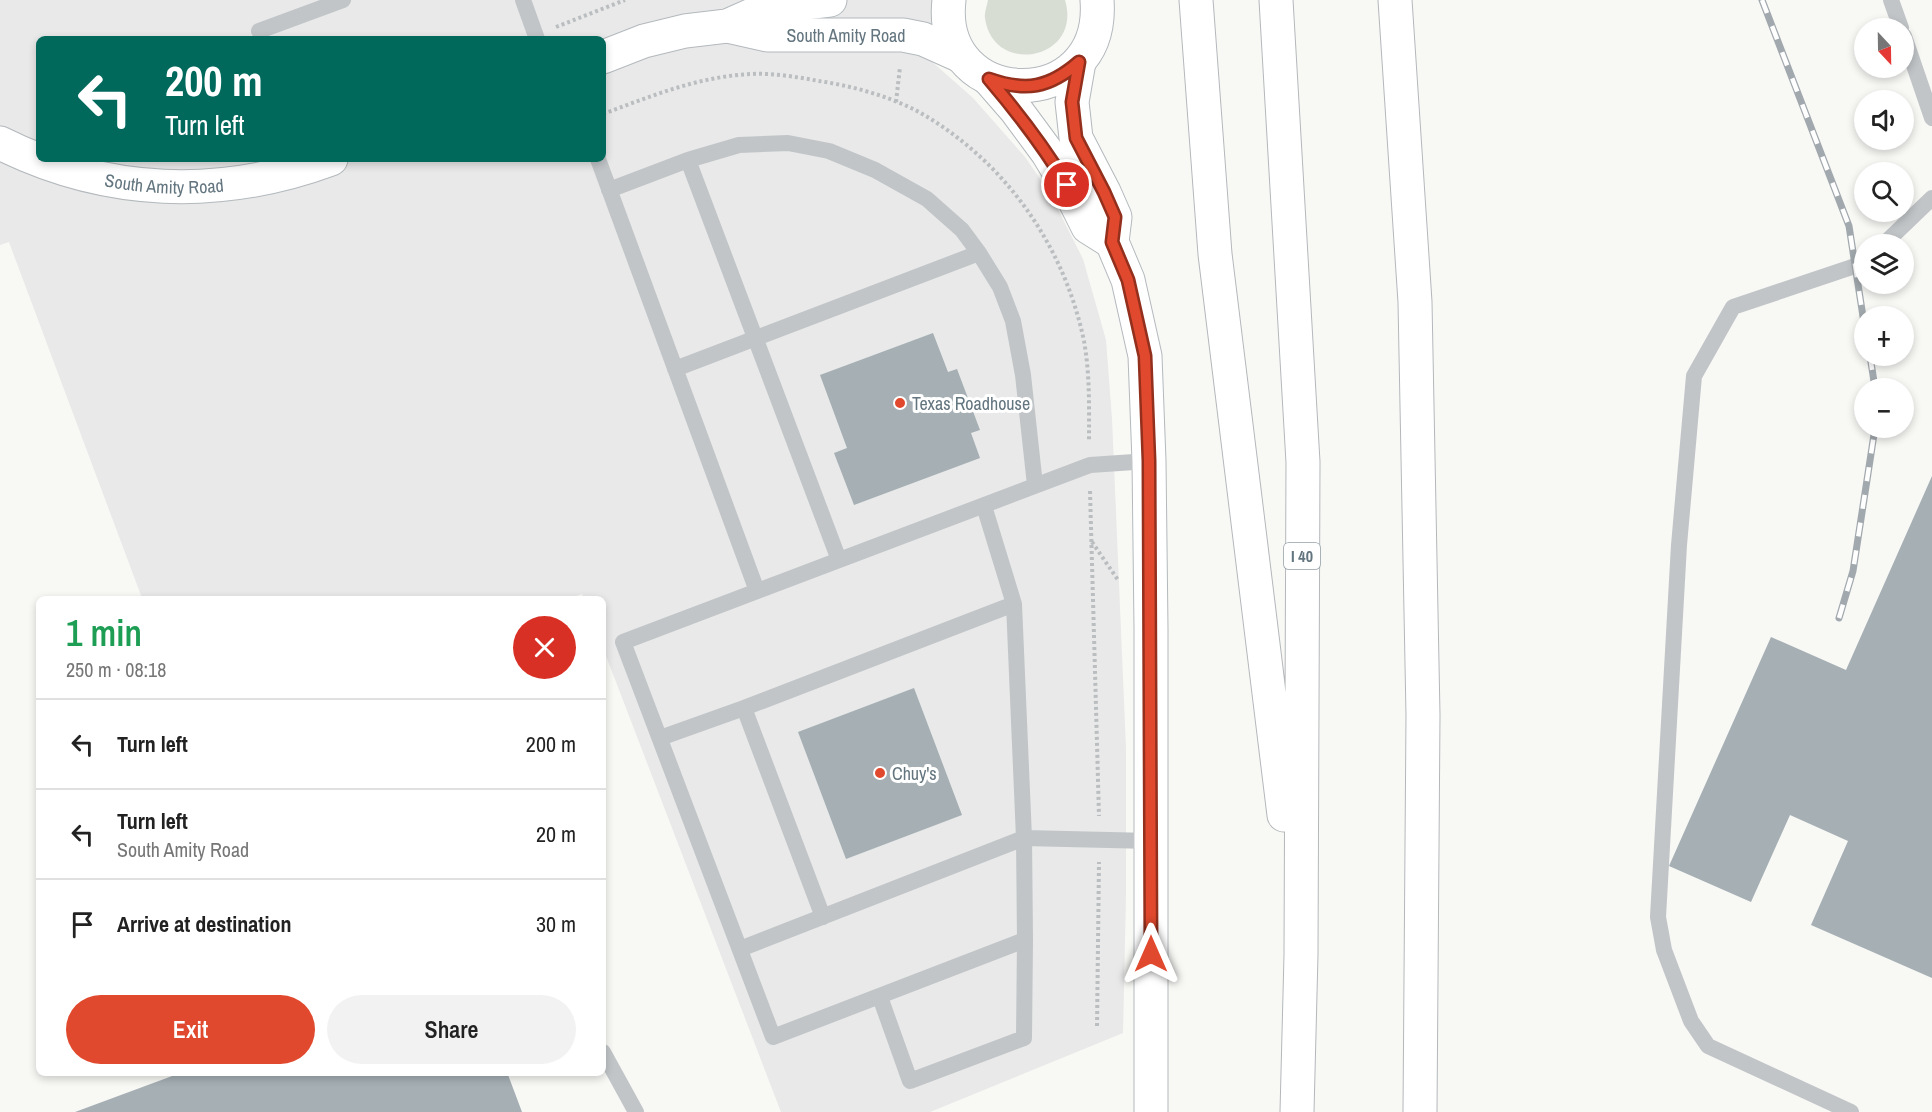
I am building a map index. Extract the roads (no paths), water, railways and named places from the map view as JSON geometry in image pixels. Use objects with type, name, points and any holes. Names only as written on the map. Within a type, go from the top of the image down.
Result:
[{"type":"main road","name":"South Amity Road","points":[[606,56],[644,41],[675,33],[727,26],[770,7],[830,0]]},
{"type":"main road","points":[[949,0],[951,36],[962,56],[974,69],[989,79],[1008,86],[1027,87],[1046,83],[1064,75],[1079,62],[1091,44],[1098,23],[1098,0]]},
{"type":"main road","points":[[1196,0],[1215,254],[1301,955]]},
{"type":"main road","name":"I 40","points":[[1276,0],[1303,462],[1301,955],[1297,1112]]},
{"type":"main road","points":[[1395,0],[1415,314],[1424,715],[1420,1112]]},
{"type":"main road","name":"South Amity Road","points":[[727,26],[767,35],[903,35],[923,39],[962,56]]},
{"type":"main road","points":[[1079,62],[1072,102],[1076,138],[1115,217],[1112,242],[1128,280],[1145,356],[1149,461],[1150,1112]]},
{"type":"main road","points":[[989,79],[1016,110],[1047,152],[1088,227],[1112,242]]},
{"type":"main road","name":"South Amity Road","points":[[0,143],[36,159]]},
{"type":"main road","name":"South Amity Road","points":[[44,162],[74,172],[154,186],[192,188],[229,185],[265,178],[323,162]]},
{"type":"lane","points":[[259,31],[343,0]]},
{"type":"lane","points":[[523,0],[536,36]]},
{"type":"lane","points":[[1891,0],[1897,18]]},
{"type":"lane","points":[[1914,65],[1932,118]]},
{"type":"lane","points":[[609,190],[688,159],[739,146],[788,143],[829,151],[875,170],[927,199],[962,230],[979,253],[999,287],[1013,321],[1024,386],[1035,485]]},
{"type":"lane","points":[[688,159],[839,560]]},
{"type":"lane","points":[[599,162],[757,591]]},
{"type":"lane","points":[[1894,234],[1932,198]]},
{"type":"lane","points":[[675,369],[979,253]]},
{"type":"lane","points":[[1851,1112],[1708,1046],[1691,1022],[1664,950],[1658,917],[1678,545],[1694,376],[1733,307],[1854,266]]},
{"type":"lane","points":[[1025,940],[773,1037],[623,642],[1090,465],[1149,461]]},
{"type":"lane","points":[[880,997],[910,1081],[1024,1038],[1024,838],[1014,603],[984,506]]},
{"type":"lane","points":[[660,738],[744,708],[1014,603]]},
{"type":"lane","points":[[744,708],[823,916]]},
{"type":"lane","points":[[740,949],[1024,838],[1151,841]]},
{"type":"lane","points":[[606,1057],[636,1112]]},
{"type":"railway","points":[[1762,0],[1849,226],[1861,306]]},
{"type":"railway","points":[[1872,366],[1873,378]]},
{"type":"railway","points":[[1839,618],[1853,571],[1873,438]]},
{"type":"place","name":"Texas Roadhouse","points":[[900,403]]},
{"type":"place","name":"Chuy's","points":[[880,773]]}]
